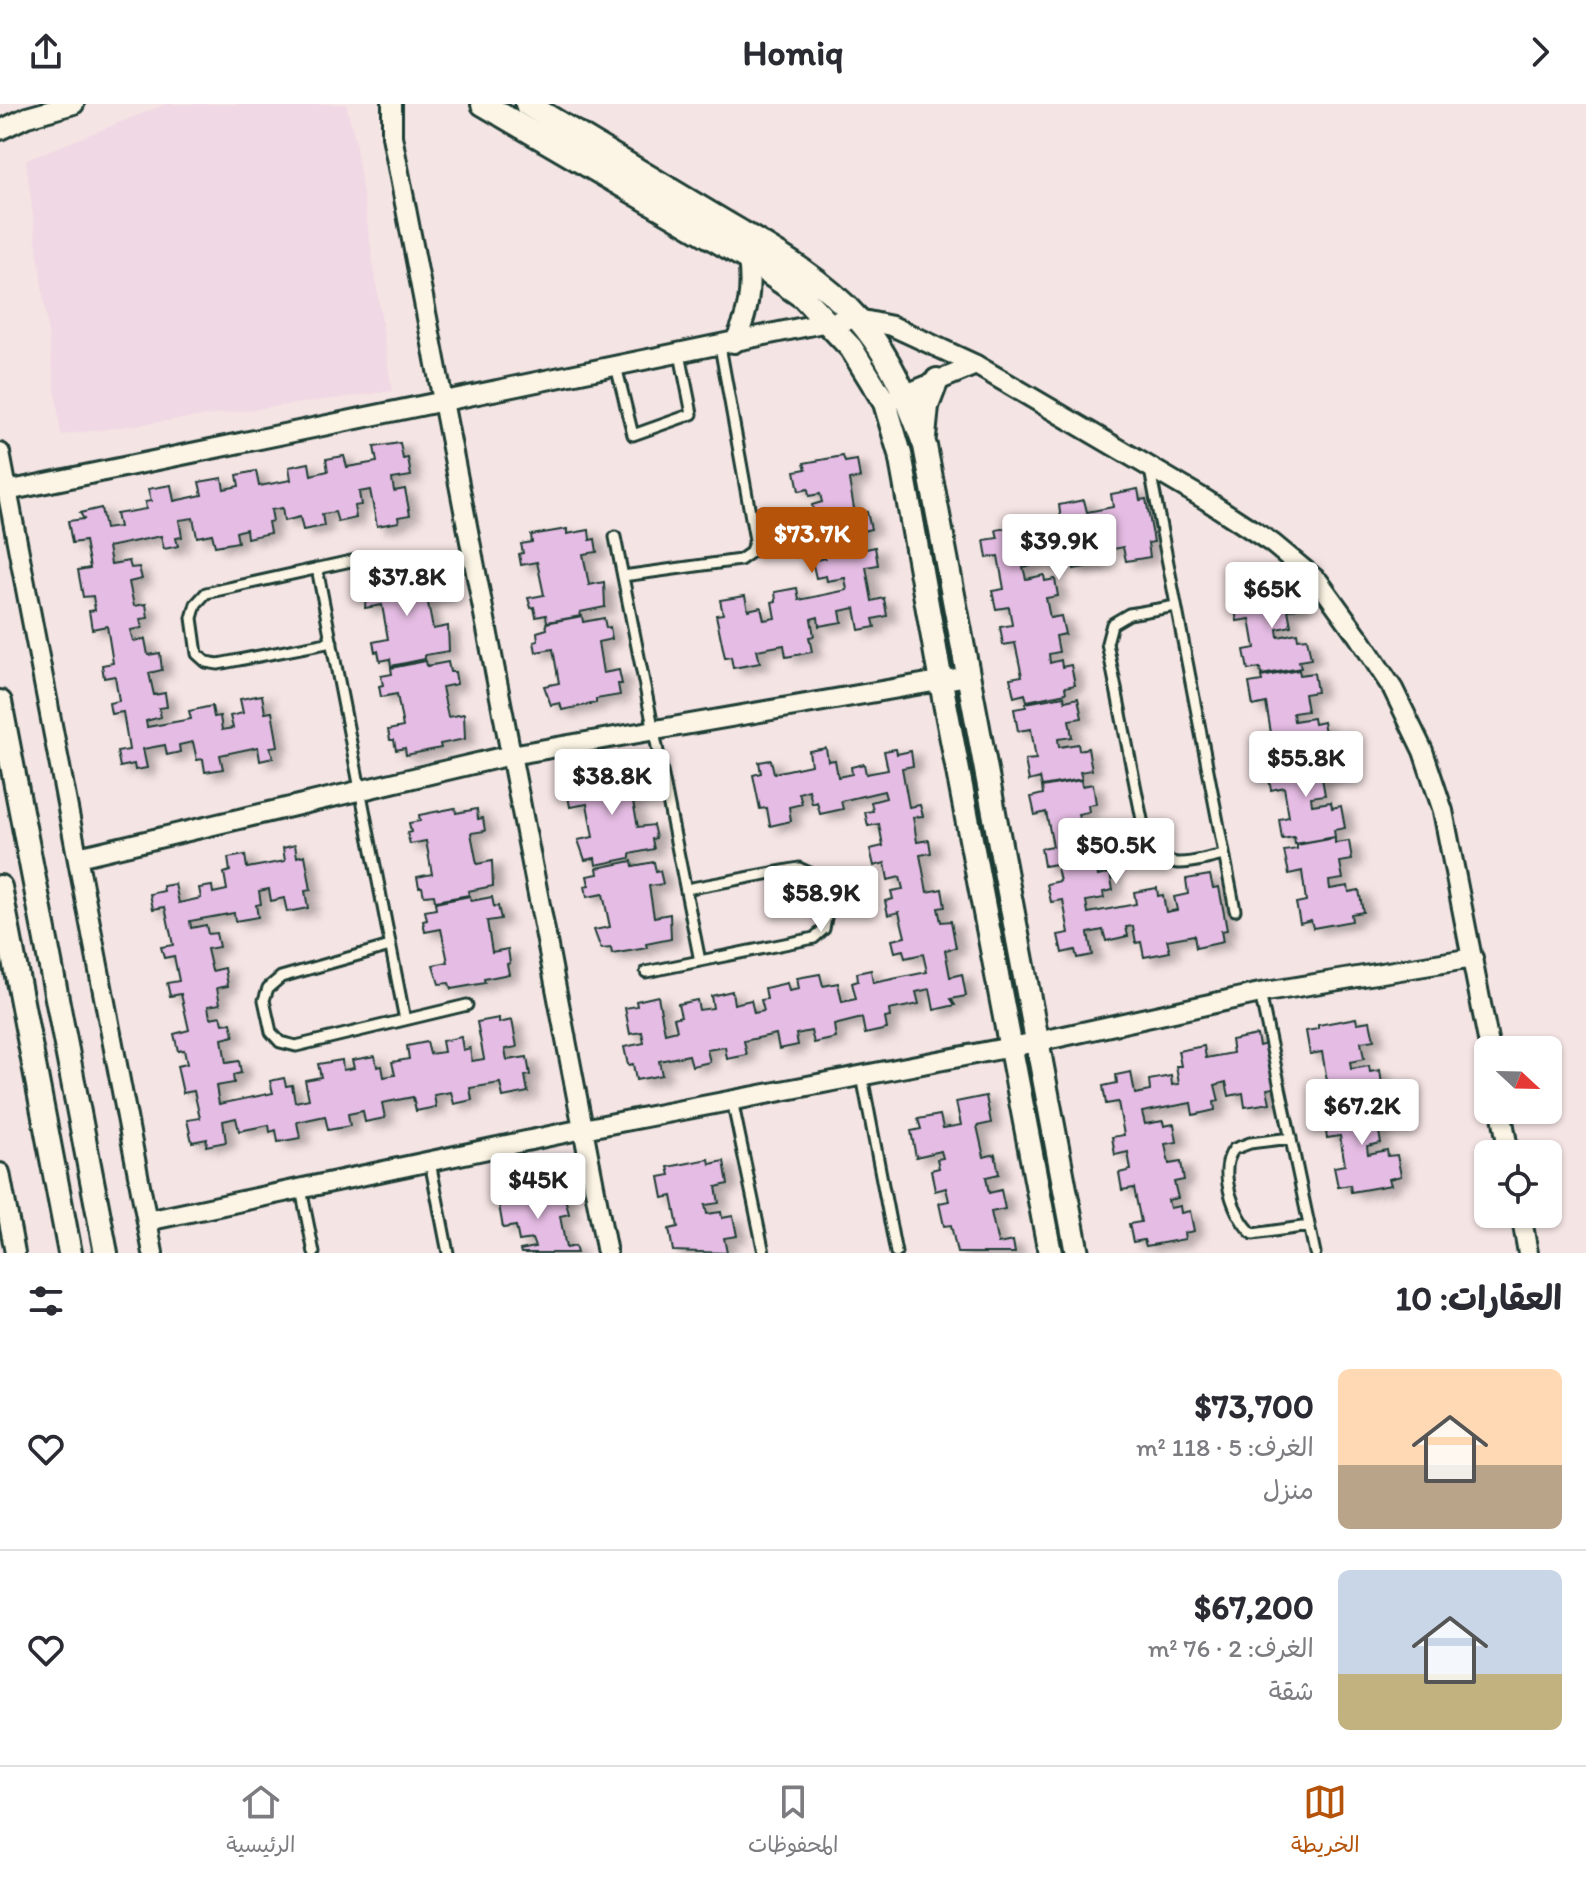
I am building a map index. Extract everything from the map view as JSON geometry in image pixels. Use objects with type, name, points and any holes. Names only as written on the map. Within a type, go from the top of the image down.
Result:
[{"type":"street","points":[[0,130],[27,117],[74,104]]},
{"type":"street","points":[[392,104],[392,136],[607,1253]]},
{"type":"street","points":[[483,104],[748,259],[803,297],[895,398],[925,446]]},
{"type":"street","points":[[527,104],[818,282],[858,319],[876,343],[895,398],[900,454],[941,682],[1050,1253]]},
{"type":"street","points":[[727,344],[744,323],[750,302],[748,259]]},
{"type":"street","points":[[7,491],[828,322],[858,319],[892,326],[976,365],[1206,500],[1272,543],[1319,582],[1393,689],[1423,751],[1443,811],[1487,1036]]},
{"type":"street","points":[[895,398],[976,365]]},
{"type":"street","points":[[937,380],[924,419],[925,446],[1077,1253]]},
{"type":"street","points":[[0,453],[153,1253]]},
{"type":"street","points":[[78,857],[511,755],[968,676]]},
{"type":"street","points":[[0,702],[106,1253]]},
{"type":"street","points":[[0,887],[70,1253]]},
{"type":"street","points":[[147,1221],[583,1129],[1037,1042],[1260,993],[1473,958]]},
{"type":"street","points":[[0,1173],[10,1250]]},
{"type":"street","points":[[1524,1228],[1528,1253]]},
{"type":"lane","points":[[623,576],[740,560],[750,553],[755,540],[727,344]]},
{"type":"lane","points":[[616,366],[633,435],[692,414],[680,354]]},
{"type":"lane","points":[[1150,468],[1235,910]]},
{"type":"lane","points":[[615,537],[700,961]]},
{"type":"lane","points":[[332,642],[218,664],[206,662],[197,654],[192,618],[196,604],[206,593],[360,559]]},
{"type":"lane","points":[[317,568],[405,1020]]},
{"type":"lane","points":[[1176,606],[1129,614],[1112,624],[1107,643],[1148,850],[1160,861],[1176,865],[1224,855]]},
{"type":"lane","points":[[646,972],[814,938],[824,929],[827,912],[822,887],[812,874],[799,868],[686,889]]},
{"type":"lane","points":[[390,946],[281,977],[268,988],[264,1000],[271,1032],[280,1042],[296,1046],[467,1005]]},
{"type":"lane","points":[[1260,993],[1315,1253]]},
{"type":"lane","points":[[862,1075],[896,1253]]},
{"type":"lane","points":[[732,1100],[764,1253]]},
{"type":"lane","points":[[1291,1138],[1250,1143],[1234,1149],[1226,1165],[1232,1196],[1241,1224],[1253,1234],[1309,1226]]},
{"type":"lane","points":[[430,1162],[448,1253]]},
{"type":"lane","points":[[301,1189],[314,1253]]},
{"type":"shaded area","points":[[166,104],[346,104],[355,140],[392,391],[61,435],[26,160]]},
{"type":"building","points":[[400,443],[403,459],[408,458],[411,476],[392,479],[394,491],[405,489],[410,515],[398,517],[399,522],[377,526],[370,490],[359,492],[361,505],[354,506],[356,518],[338,522],[335,512],[322,514],[324,526],[303,530],[300,517],[284,521],[282,508],[271,510],[273,521],[268,522],[270,533],[247,538],[246,529],[236,532],[238,542],[215,546],[212,534],[197,537],[193,518],[179,520],[182,537],[176,538],[178,546],[164,549],[161,536],[108,547],[111,564],[129,561],[131,568],[139,567],[142,579],[129,582],[134,606],[146,604],[148,618],[140,619],[142,628],[130,630],[133,641],[145,639],[148,655],[160,653],[162,670],[149,673],[154,695],[165,693],[167,707],[159,708],[161,717],[146,721],[147,727],[191,719],[189,711],[212,706],[214,717],[220,716],[222,730],[233,728],[230,716],[243,713],[240,699],[262,695],[265,713],[272,712],[278,746],[270,747],[273,758],[260,761],[258,747],[220,755],[223,769],[205,772],[203,759],[197,760],[193,742],[179,745],[180,752],[167,755],[165,745],[143,749],[147,768],[135,770],[134,764],[120,767],[117,752],[129,750],[123,712],[111,714],[109,703],[119,701],[115,676],[104,678],[102,665],[113,663],[107,626],[92,629],[89,611],[95,610],[93,596],[83,597],[78,570],[90,568],[85,541],[72,543],[68,521],[84,519],[80,513],[101,508],[105,529],[119,527],[116,514],[146,509],[145,502],[151,501],[148,489],[171,485],[174,501],[202,495],[199,482],[222,478],[224,489],[239,486],[237,475],[256,471],[259,486],[291,480],[289,467],[309,463],[311,475],[328,471],[326,459],[344,456],[347,467],[377,462],[374,447]]},
{"type":"building","points":[[843,456],[845,462],[857,460],[860,478],[849,480],[855,514],[867,512],[871,529],[858,532],[862,550],[875,547],[878,565],[866,567],[872,601],[884,598],[887,616],[873,619],[875,627],[859,630],[855,608],[840,611],[842,622],[819,626],[818,617],[811,619],[814,636],[809,637],[812,652],[786,657],[784,645],[757,650],[760,663],[733,668],[731,657],[725,658],[716,615],[723,614],[720,600],[745,596],[748,610],[761,607],[764,620],[775,618],[772,602],[776,601],[775,592],[797,588],[799,600],[847,590],[845,578],[827,581],[826,576],[816,578],[812,561],[825,558],[821,538],[809,541],[805,522],[815,520],[812,505],[822,502],[820,494],[809,496],[808,489],[799,491],[795,471],[806,469],[804,463]]},
{"type":"building","points":[[1138,489],[1140,500],[1146,499],[1154,542],[1148,543],[1150,557],[1126,561],[1123,547],[1109,550],[1107,536],[1096,539],[1099,555],[1094,556],[1096,565],[1074,569],[1071,557],[1023,567],[1026,579],[1044,575],[1045,581],[1055,579],[1058,596],[1046,598],[1050,618],[1061,616],[1065,634],[1056,636],[1059,652],[1049,654],[1050,663],[1061,660],[1062,667],[1071,665],[1075,685],[1065,687],[1066,693],[1027,701],[1025,694],[1014,697],[1010,678],[1022,676],[1015,643],[1003,645],[1000,627],[1012,625],[1009,607],[996,609],[992,591],[1004,589],[998,556],[987,558],[984,540],[998,538],[996,530],[1012,527],[1016,549],[1031,546],[1029,534],[1051,530],[1053,539],[1060,538],[1057,521],[1061,520],[1059,505],[1084,500],[1087,512],[1113,507],[1111,494]]},
{"type":"building","points":[[567,529],[567,534],[589,530],[590,540],[595,539],[597,552],[583,554],[589,585],[604,582],[605,607],[580,612],[581,616],[547,622],[546,615],[536,617],[534,607],[531,608],[528,598],[544,595],[537,562],[521,565],[521,544],[532,542],[531,535]]},
{"type":"building","points":[[411,572],[412,577],[433,574],[435,583],[439,583],[442,595],[427,598],[433,629],[448,626],[449,651],[391,666],[390,659],[380,661],[378,651],[375,652],[373,642],[388,639],[382,605],[365,608],[366,588],[376,586],[375,579]]},
{"type":"building","points":[[1283,585],[1284,590],[1297,588],[1301,607],[1288,610],[1291,626],[1277,629],[1278,637],[1297,633],[1298,639],[1307,638],[1311,659],[1299,661],[1301,668],[1261,675],[1260,668],[1248,670],[1244,650],[1255,648],[1250,619],[1237,621],[1233,598],[1245,596],[1245,592]]},
{"type":"building","points":[[582,616],[583,622],[604,618],[606,628],[610,627],[612,639],[598,642],[603,673],[619,670],[622,684],[618,684],[620,695],[562,710],[560,703],[551,705],[544,686],[559,683],[553,649],[536,652],[534,642],[538,641],[537,632],[547,629],[546,623]]},
{"type":"building","points":[[426,661],[427,666],[448,662],[450,672],[455,672],[457,684],[442,687],[448,717],[464,714],[465,739],[440,744],[441,748],[406,755],[405,748],[396,750],[394,740],[390,740],[388,730],[403,727],[397,694],[381,697],[381,676],[392,674],[391,668]]},
{"type":"building","points":[[1299,670],[1300,675],[1314,673],[1317,692],[1304,694],[1307,711],[1293,713],[1294,721],[1313,718],[1314,724],[1323,722],[1327,744],[1316,746],[1317,753],[1277,760],[1276,753],[1264,755],[1260,735],[1271,733],[1266,703],[1253,706],[1249,683],[1262,681],[1261,677]]},
{"type":"building","points":[[1064,696],[1065,701],[1078,698],[1082,718],[1069,720],[1072,737],[1058,739],[1059,747],[1078,744],[1079,750],[1088,748],[1092,770],[1080,772],[1082,779],[1042,786],[1040,778],[1029,781],[1025,760],[1036,759],[1031,729],[1018,731],[1014,709],[1026,707],[1026,703]]},
{"type":"building","points":[[826,748],[828,761],[835,760],[838,777],[852,774],[851,767],[864,764],[866,774],[888,770],[884,751],[896,749],[897,754],[911,751],[913,766],[902,768],[909,807],[920,805],[923,816],[913,817],[917,842],[929,840],[931,853],[920,855],[927,892],[942,889],[945,907],[938,908],[941,922],[951,921],[956,948],[945,950],[950,977],[962,974],[966,996],[951,999],[955,1005],[934,1010],[930,989],[916,992],[919,1004],[889,1010],[890,1017],[885,1018],[887,1029],[865,1034],[862,1018],[834,1025],[836,1038],[814,1043],[811,1031],[796,1034],[798,1045],[779,1049],[776,1034],[744,1041],[747,1055],[727,1059],[725,1047],[707,1050],[710,1062],[692,1066],[689,1055],[659,1061],[662,1075],[636,1080],[633,1064],[628,1065],[624,1047],[644,1043],[642,1032],[630,1034],[625,1008],[637,1006],[636,1001],[658,996],[665,1033],[677,1030],[674,1018],[681,1016],[678,1004],[697,1000],[699,1010],[713,1008],[711,996],[732,991],[734,1004],[751,1000],[754,1013],[764,1011],[761,1000],[767,999],[765,988],[787,983],[789,991],[799,989],[797,978],[820,974],[823,986],[838,983],[842,1002],[856,999],[852,983],[858,981],[857,973],[871,970],[873,983],[927,972],[923,954],[905,958],[903,950],[895,952],[892,940],[905,937],[899,912],[888,915],[885,901],[893,899],[891,891],[903,889],[900,877],[888,880],[885,863],[874,866],[870,849],[883,846],[879,824],[868,826],[865,812],[873,811],[871,802],[886,798],[884,791],[841,801],[843,809],[820,814],[817,802],[812,804],[809,790],[799,793],[802,804],[789,807],[791,821],[770,826],[767,808],[760,809],[753,775],[761,773],[759,762],[771,760],[774,773],[811,765],[809,751]]},
{"type":"building","points":[[1317,754],[1318,759],[1332,757],[1335,776],[1322,778],[1325,795],[1311,797],[1312,805],[1331,802],[1332,808],[1341,806],[1345,828],[1334,830],[1335,837],[1295,844],[1294,837],[1282,839],[1279,819],[1289,817],[1284,787],[1271,790],[1267,767],[1280,765],[1279,761]]},
{"type":"building","points":[[616,771],[617,776],[638,772],[640,782],[644,781],[646,794],[632,797],[638,827],[653,825],[656,838],[652,839],[654,849],[596,865],[595,858],[585,860],[578,840],[593,837],[587,804],[570,807],[568,796],[572,796],[571,786],[581,784],[580,778]]},
{"type":"building","points":[[1081,780],[1082,786],[1093,784],[1096,804],[1088,805],[1089,812],[1078,814],[1080,823],[1090,821],[1092,836],[1102,835],[1106,853],[1094,855],[1098,876],[1110,873],[1113,890],[1103,892],[1104,898],[1086,901],[1088,913],[1136,904],[1134,892],[1157,888],[1158,896],[1163,895],[1166,912],[1177,910],[1174,897],[1188,894],[1186,879],[1210,875],[1213,888],[1219,887],[1227,930],[1221,931],[1223,942],[1196,948],[1194,935],[1167,940],[1170,952],[1144,957],[1141,942],[1136,943],[1133,926],[1126,927],[1128,936],[1106,941],[1103,930],[1088,933],[1092,955],[1077,958],[1075,950],[1062,953],[1058,935],[1069,933],[1063,900],[1051,902],[1047,884],[1060,881],[1056,864],[1044,866],[1041,848],[1053,846],[1046,812],[1035,815],[1031,797],[1043,794],[1042,787]]},
{"type":"building","points":[[455,808],[456,813],[477,809],[478,819],[483,818],[485,831],[471,833],[477,864],[492,861],[493,886],[468,891],[469,895],[435,901],[434,895],[424,896],[422,887],[419,887],[417,877],[432,874],[426,841],[410,844],[407,833],[411,832],[409,823],[420,821],[419,815]]},
{"type":"building","points":[[1335,838],[1335,843],[1349,841],[1352,860],[1340,862],[1343,879],[1329,881],[1330,889],[1348,886],[1349,892],[1359,890],[1363,912],[1351,914],[1352,921],[1313,928],[1311,920],[1300,923],[1296,903],[1306,901],[1302,871],[1289,874],[1284,851],[1297,849],[1297,845]]},
{"type":"building","points":[[295,845],[297,857],[305,855],[311,890],[305,891],[308,908],[287,912],[284,898],[271,901],[269,889],[259,891],[261,904],[256,905],[258,917],[235,921],[234,913],[190,921],[191,928],[206,925],[208,934],[216,933],[219,947],[207,949],[212,971],[225,968],[228,986],[217,988],[220,1004],[208,1006],[210,1018],[221,1016],[223,1024],[231,1023],[234,1036],[222,1039],[226,1063],[239,1061],[241,1073],[233,1075],[234,1083],[216,1086],[219,1104],[273,1093],[270,1081],[284,1078],[286,1086],[292,1085],[295,1102],[309,1099],[305,1080],[321,1077],[318,1064],[342,1060],[343,1070],[354,1068],[352,1060],[375,1056],[377,1067],[382,1066],[384,1077],[395,1075],[392,1062],[409,1059],[407,1046],[427,1042],[430,1054],[444,1052],[442,1041],[461,1037],[463,1050],[470,1048],[472,1061],[484,1059],[477,1022],[499,1018],[499,1023],[512,1020],[517,1047],[505,1049],[507,1060],[527,1057],[530,1075],[525,1076],[528,1092],[503,1097],[500,1083],[470,1088],[472,1100],[454,1104],[451,1092],[434,1095],[436,1107],[416,1111],[413,1097],[382,1103],[385,1118],[365,1122],[363,1111],[348,1114],[350,1126],[328,1130],[325,1116],[297,1122],[300,1138],[278,1142],[276,1130],[270,1132],[269,1125],[239,1131],[236,1118],[223,1121],[226,1142],[206,1146],[207,1139],[192,1142],[187,1120],[200,1118],[194,1091],[183,1093],[177,1066],[187,1064],[184,1050],[178,1051],[174,1034],[189,1030],[181,994],[170,996],[167,983],[179,981],[174,956],[164,958],[161,947],[173,945],[165,907],[153,909],[150,894],[164,891],[163,886],[175,884],[179,903],[201,898],[199,888],[212,886],[213,893],[227,890],[224,873],[230,871],[228,858],[245,855],[247,868],[285,861],[283,848]]},
{"type":"building","points":[[632,861],[633,866],[654,862],[656,872],[660,871],[663,884],[649,886],[654,917],[670,914],[671,939],[646,944],[647,948],[612,954],[611,948],[601,949],[594,930],[610,927],[603,894],[587,897],[587,876],[598,874],[597,868]]},
{"type":"building","points":[[470,896],[471,901],[492,897],[494,907],[498,906],[501,919],[487,921],[492,952],[508,949],[509,974],[484,979],[485,983],[451,989],[449,983],[439,984],[433,965],[448,962],[441,929],[425,932],[425,911],[436,909],[435,903]]},
{"type":"building","points":[[1356,1018],[1357,1023],[1370,1021],[1374,1040],[1361,1042],[1364,1059],[1350,1062],[1351,1069],[1369,1066],[1370,1072],[1380,1070],[1383,1092],[1372,1094],[1373,1101],[1334,1108],[1332,1101],[1321,1103],[1317,1083],[1327,1081],[1322,1052],[1310,1054],[1306,1031],[1318,1029],[1318,1025]]},
{"type":"building","points":[[1257,1035],[1259,1046],[1266,1044],[1274,1088],[1267,1089],[1270,1103],[1245,1107],[1243,1093],[1229,1096],[1226,1082],[1215,1085],[1219,1101],[1214,1102],[1215,1110],[1193,1115],[1191,1103],[1142,1112],[1145,1124],[1163,1121],[1164,1126],[1174,1124],[1177,1142],[1165,1144],[1169,1164],[1181,1162],[1184,1180],[1174,1182],[1178,1198],[1168,1200],[1170,1208],[1180,1206],[1181,1213],[1190,1211],[1194,1231],[1184,1233],[1185,1239],[1146,1246],[1144,1240],[1133,1242],[1129,1224],[1141,1222],[1134,1188],[1122,1190],[1119,1173],[1131,1170],[1128,1152],[1115,1155],[1112,1137],[1124,1135],[1118,1102],[1106,1104],[1103,1086],[1117,1083],[1116,1075],[1131,1072],[1135,1094],[1150,1091],[1149,1080],[1171,1076],[1172,1085],[1179,1084],[1176,1066],[1181,1066],[1178,1051],[1204,1046],[1206,1058],[1233,1053],[1231,1040]]},
{"type":"building","points":[[986,1096],[991,1123],[977,1126],[984,1157],[995,1154],[999,1174],[986,1177],[989,1193],[1001,1190],[1005,1209],[991,1212],[998,1244],[1013,1241],[1015,1253],[957,1253],[951,1225],[944,1226],[939,1203],[949,1201],[946,1188],[935,1191],[931,1170],[939,1168],[937,1159],[943,1158],[941,1151],[916,1157],[911,1131],[921,1129],[918,1119],[940,1115],[943,1128],[961,1125],[956,1102]]},
{"type":"building","points":[[1373,1102],[1374,1107],[1388,1105],[1391,1124],[1378,1127],[1381,1143],[1367,1146],[1368,1154],[1387,1150],[1388,1156],[1397,1155],[1401,1176],[1389,1179],[1391,1185],[1351,1192],[1350,1185],[1338,1187],[1334,1167],[1345,1165],[1340,1136],[1327,1138],[1323,1115],[1336,1113],[1335,1109]]},
{"type":"building","points":[[709,1159],[710,1164],[724,1161],[728,1184],[716,1187],[719,1203],[705,1205],[707,1214],[721,1212],[722,1218],[733,1216],[737,1236],[724,1238],[727,1253],[673,1251],[669,1229],[678,1227],[672,1196],[663,1198],[659,1177],[670,1175],[668,1167]]},
{"type":"building","points":[[552,1188],[554,1196],[564,1194],[569,1214],[560,1216],[566,1248],[575,1246],[577,1253],[521,1253],[520,1250],[535,1247],[532,1239],[519,1241],[516,1226],[503,1228],[499,1205],[513,1202],[512,1197]]}]
